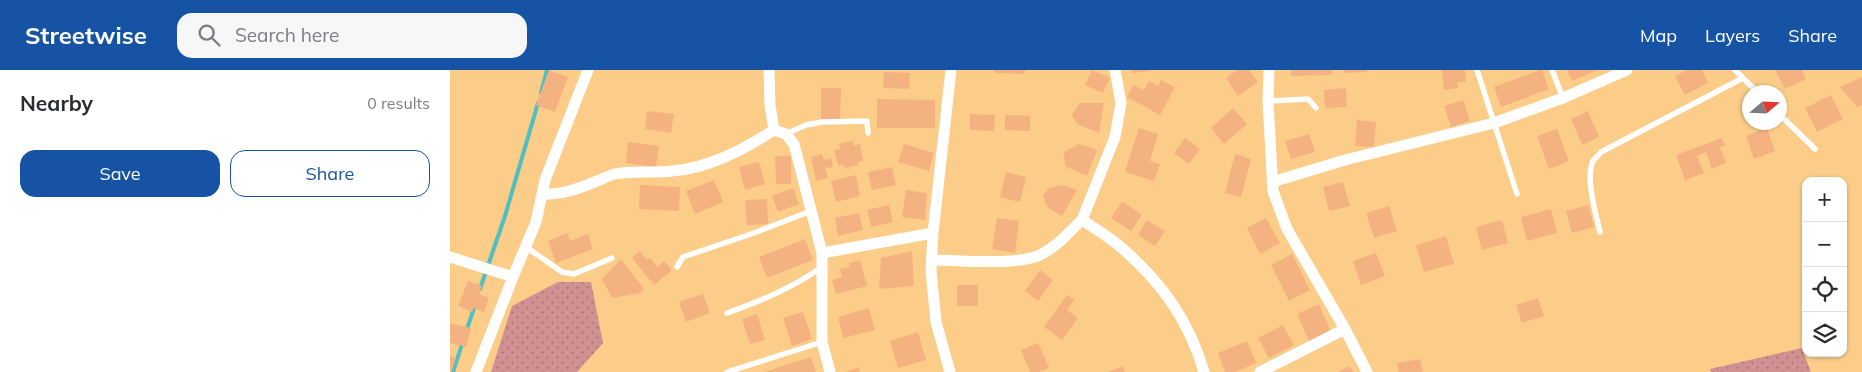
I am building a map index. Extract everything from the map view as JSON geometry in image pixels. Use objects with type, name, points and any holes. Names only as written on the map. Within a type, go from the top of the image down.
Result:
[{"type":"street","points":[[476,372],[536,222],[545,180],[588,70]]},
{"type":"street","points":[[769,70],[770,105],[780,132],[794,144],[822,254],[822,342],[830,372]]},
{"type":"street","points":[[950,372],[936,322],[932,260],[933,233],[951,70]]},
{"type":"street","points":[[932,260],[1016,261],[1040,255],[1056,245],[1082,220],[1114,137],[1120,103],[1115,70]]},
{"type":"street","points":[[1269,70],[1268,101],[1273,191],[1287,230],[1345,329],[1367,372]]},
{"type":"street","points":[[1272,182],[1346,160],[1494,123],[1563,98],[1627,70]]},
{"type":"street","points":[[542,194],[564,193],[614,174],[689,169],[743,150],[780,132]]},
{"type":"street","points":[[1082,220],[1122,248],[1158,284],[1181,315],[1197,348],[1204,372]]},
{"type":"street","points":[[822,254],[933,233]]},
{"type":"street","points":[[450,257],[513,277]]},
{"type":"street","points":[[1260,372],[1345,329]]},
{"type":"lane","points":[[1477,70],[1517,194]]},
{"type":"lane","points":[[1552,70],[1563,98]]},
{"type":"lane","points":[[1735,70],[1750,85]]},
{"type":"lane","points":[[1600,232],[1593,204],[1590,177],[1593,161],[1601,152],[1743,78]]},
{"type":"lane","points":[[1268,101],[1308,99],[1316,108]]},
{"type":"lane","points":[[780,132],[822,122],[867,121],[868,134]]},
{"type":"lane","points":[[1787,122],[1815,149]]},
{"type":"lane","points":[[677,267],[683,257],[754,233],[812,210]]},
{"type":"lane","points":[[526,247],[562,272],[574,274],[612,258]]},
{"type":"lane","points":[[727,312],[770,298],[802,281],[822,267]]},
{"type":"lane","points":[[727,372],[822,342]]},
{"type":"shaded area","points":[[558,282],[591,282],[603,343],[577,372],[491,372],[512,306]]},
{"type":"shaded area","points":[[1802,348],[1802,357],[1805,357],[1811,372],[1711,372],[1710,369]]},
{"type":"building","points":[[549,70],[568,77],[555,112],[536,105]]},
{"type":"building","points":[[994,70],[1026,70],[1023,74],[995,73]]},
{"type":"building","points":[[1092,70],[1110,78],[1103,93],[1085,85]]},
{"type":"building","points":[[1131,70],[1151,70],[1151,71],[1132,73]]},
{"type":"building","points":[[1237,70],[1249,70],[1258,82],[1238,96],[1226,78]]},
{"type":"building","points":[[1291,70],[1332,70],[1332,75],[1291,76]]},
{"type":"building","points":[[1344,70],[1367,70],[1367,72],[1344,73]]},
{"type":"building","points":[[1442,70],[1465,70],[1466,82],[1457,82],[1458,88],[1444,90]]},
{"type":"building","points":[[1542,70],[1549,89],[1501,107],[1494,87]]},
{"type":"building","points":[[1567,70],[1597,70],[1572,81]]},
{"type":"building","points":[[1687,70],[1702,70],[1708,83],[1685,95],[1675,76]]},
{"type":"building","points":[[1775,70],[1802,70],[1806,79],[1787,88],[1787,85],[1783,85]]},
{"type":"building","points":[[884,72],[910,73],[909,89],[883,88]]},
{"type":"building","points":[[1862,77],[1862,105],[1858,108],[1840,87]]},
{"type":"building","points":[[1161,80],[1175,87],[1160,115],[1127,97],[1133,85],[1144,90],[1149,81],[1158,86]]},
{"type":"building","points":[[821,88],[841,88],[840,119],[821,119]]},
{"type":"building","points":[[1346,88],[1347,107],[1325,108],[1324,90]]},
{"type":"building","points":[[1831,95],[1843,119],[1817,132],[1805,108]]},
{"type":"building","points":[[877,99],[935,100],[935,128],[877,128]]},
{"type":"building","points":[[1463,100],[1470,121],[1451,127],[1444,106]]},
{"type":"building","points":[[1080,103],[1104,103],[1099,133],[1077,124],[1072,115]]},
{"type":"building","points":[[1233,108],[1247,124],[1224,144],[1211,128]]},
{"type":"building","points":[[647,111],[674,114],[671,133],[645,129]]},
{"type":"building","points":[[1588,111],[1599,137],[1582,145],[1571,119]]},
{"type":"building","points":[[970,114],[995,115],[994,131],[970,130]]},
{"type":"building","points":[[1005,115],[1030,116],[1030,131],[1005,130]]},
{"type":"building","points":[[1357,120],[1376,122],[1374,147],[1355,146]]},
{"type":"building","points":[[1139,128],[1158,134],[1150,161],[1160,164],[1154,181],[1125,172]]},
{"type":"building","points":[[1557,129],[1569,161],[1549,169],[1537,136]]},
{"type":"building","points":[[1762,130],[1768,130],[1775,151],[1754,159],[1746,136]]},
{"type":"building","points":[[1309,134],[1315,152],[1291,159],[1285,141]]},
{"type":"building","points":[[1185,138],[1200,149],[1189,164],[1174,153]]},
{"type":"building","points":[[1722,138],[1725,145],[1720,147],[1726,163],[1712,169],[1706,152],[1697,156],[1704,173],[1685,180],[1676,155]]},
{"type":"building","points":[[853,141],[854,146],[860,144],[863,161],[858,162],[858,165],[845,168],[844,165],[838,166],[834,150],[840,149],[839,144]]},
{"type":"building","points":[[628,142],[659,146],[656,167],[626,163]]},
{"type":"building","points":[[904,144],[934,153],[929,171],[898,162]]},
{"type":"building","points":[[1079,144],[1097,150],[1087,176],[1065,166],[1064,152]]},
{"type":"building","points":[[822,154],[824,160],[831,158],[833,167],[825,168],[828,178],[816,181],[811,157]]},
{"type":"building","points":[[1235,154],[1251,159],[1241,197],[1225,193]]},
{"type":"building","points":[[775,156],[791,156],[791,184],[776,184]]},
{"type":"building","points":[[759,162],[765,184],[745,190],[739,167]]},
{"type":"building","points":[[892,167],[896,185],[872,190],[868,172]]},
{"type":"building","points":[[1006,172],[1026,177],[1020,202],[1000,197]]},
{"type":"building","points":[[856,175],[860,196],[836,202],[831,181]]},
{"type":"building","points":[[714,180],[723,202],[695,214],[686,191]]},
{"type":"building","points":[[1343,182],[1350,206],[1329,211],[1323,187]]},
{"type":"building","points":[[640,185],[680,187],[679,211],[639,209]]},
{"type":"building","points":[[1062,185],[1077,190],[1062,216],[1048,208],[1043,196],[1049,188]]},
{"type":"building","points":[[793,188],[799,204],[778,212],[772,196]]},
{"type":"building","points":[[906,190],[927,193],[925,220],[902,217]]},
{"type":"building","points":[[767,199],[768,224],[747,225],[745,200]]},
{"type":"building","points":[[1122,201],[1142,215],[1131,231],[1111,218]]},
{"type":"building","points":[[889,205],[893,222],[871,227],[867,210]]},
{"type":"building","points":[[1588,205],[1594,227],[1572,233],[1566,211]]},
{"type":"building","points":[[1389,206],[1397,231],[1374,238],[1366,213]]},
{"type":"building","points":[[1551,209],[1557,233],[1527,241],[1521,217]]},
{"type":"building","points":[[859,213],[863,230],[838,236],[835,218]]},
{"type":"building","points":[[997,218],[1019,221],[1015,253],[992,249]]},
{"type":"building","points":[[1266,218],[1280,243],[1260,254],[1247,228]]},
{"type":"building","points":[[1147,220],[1165,231],[1155,246],[1138,235]]},
{"type":"building","points":[[1502,220],[1508,243],[1482,250],[1476,227]]},
{"type":"building","points":[[567,233],[570,241],[588,234],[593,249],[556,263],[548,241]]},
{"type":"building","points":[[1446,236],[1454,264],[1424,272],[1416,245]]},
{"type":"building","points":[[805,239],[813,260],[767,278],[759,257]]},
{"type":"building","points":[[640,251],[647,260],[650,258],[657,267],[664,261],[672,270],[654,285],[632,258]]},
{"type":"building","points":[[912,251],[914,286],[879,289],[881,258]]},
{"type":"building","points":[[1376,253],[1385,276],[1361,285],[1353,261]]},
{"type":"building","points":[[1292,254],[1310,290],[1289,301],[1271,265]]},
{"type":"building","points":[[621,259],[644,289],[640,293],[612,298],[602,279]]},
{"type":"building","points":[[860,260],[867,286],[836,294],[832,280],[842,277],[840,269],[850,267],[849,263]]},
{"type":"building","points":[[1040,270],[1053,280],[1038,301],[1025,291]]},
{"type":"building","points":[[468,281],[482,286],[479,294],[489,298],[484,312],[474,308],[472,312],[458,306]]},
{"type":"building","points":[[957,285],[978,285],[978,306],[957,306]]},
{"type":"building","points":[[703,294],[710,313],[686,322],[679,302]]},
{"type":"building","points":[[1067,295],[1074,300],[1067,310],[1078,318],[1062,340],[1044,327]]},
{"type":"building","points":[[1538,298],[1544,316],[1522,323],[1516,305]]},
{"type":"building","points":[[1319,304],[1331,332],[1309,341],[1297,314]]},
{"type":"building","points":[[869,308],[875,330],[843,338],[838,317]]},
{"type":"building","points":[[803,312],[812,339],[792,346],[783,318]]},
{"type":"building","points":[[757,314],[765,340],[750,344],[742,319]]},
{"type":"building","points":[[450,323],[471,328],[466,347],[450,343]]},
{"type":"building","points":[[1283,325],[1294,345],[1269,358],[1258,338]]},
{"type":"building","points":[[918,332],[926,360],[898,368],[890,341]]},
{"type":"building","points":[[1247,341],[1256,363],[1235,372],[1225,372],[1218,353]]},
{"type":"building","points":[[1038,343],[1049,368],[1039,372],[1030,372],[1021,350]]},
{"type":"building","points":[[450,356],[456,358],[452,371],[450,371]]},
{"type":"building","points":[[811,357],[816,372],[764,372]]},
{"type":"building","points":[[1420,359],[1423,372],[1399,372],[1397,363]]},
{"type":"building","points":[[1123,366],[1125,372],[1108,372]]},
{"type":"building","points":[[1350,366],[1353,372],[1337,372]]},
{"type":"building","points":[[859,367],[860,372],[845,372]]},
{"type":"waterway","points":[[541,93],[547,70]]},
{"type":"waterway","points":[[480,289],[505,216],[538,103]]},
{"type":"waterway","points":[[466,332],[475,305]]},
{"type":"waterway","points":[[453,372],[463,341]]}]
